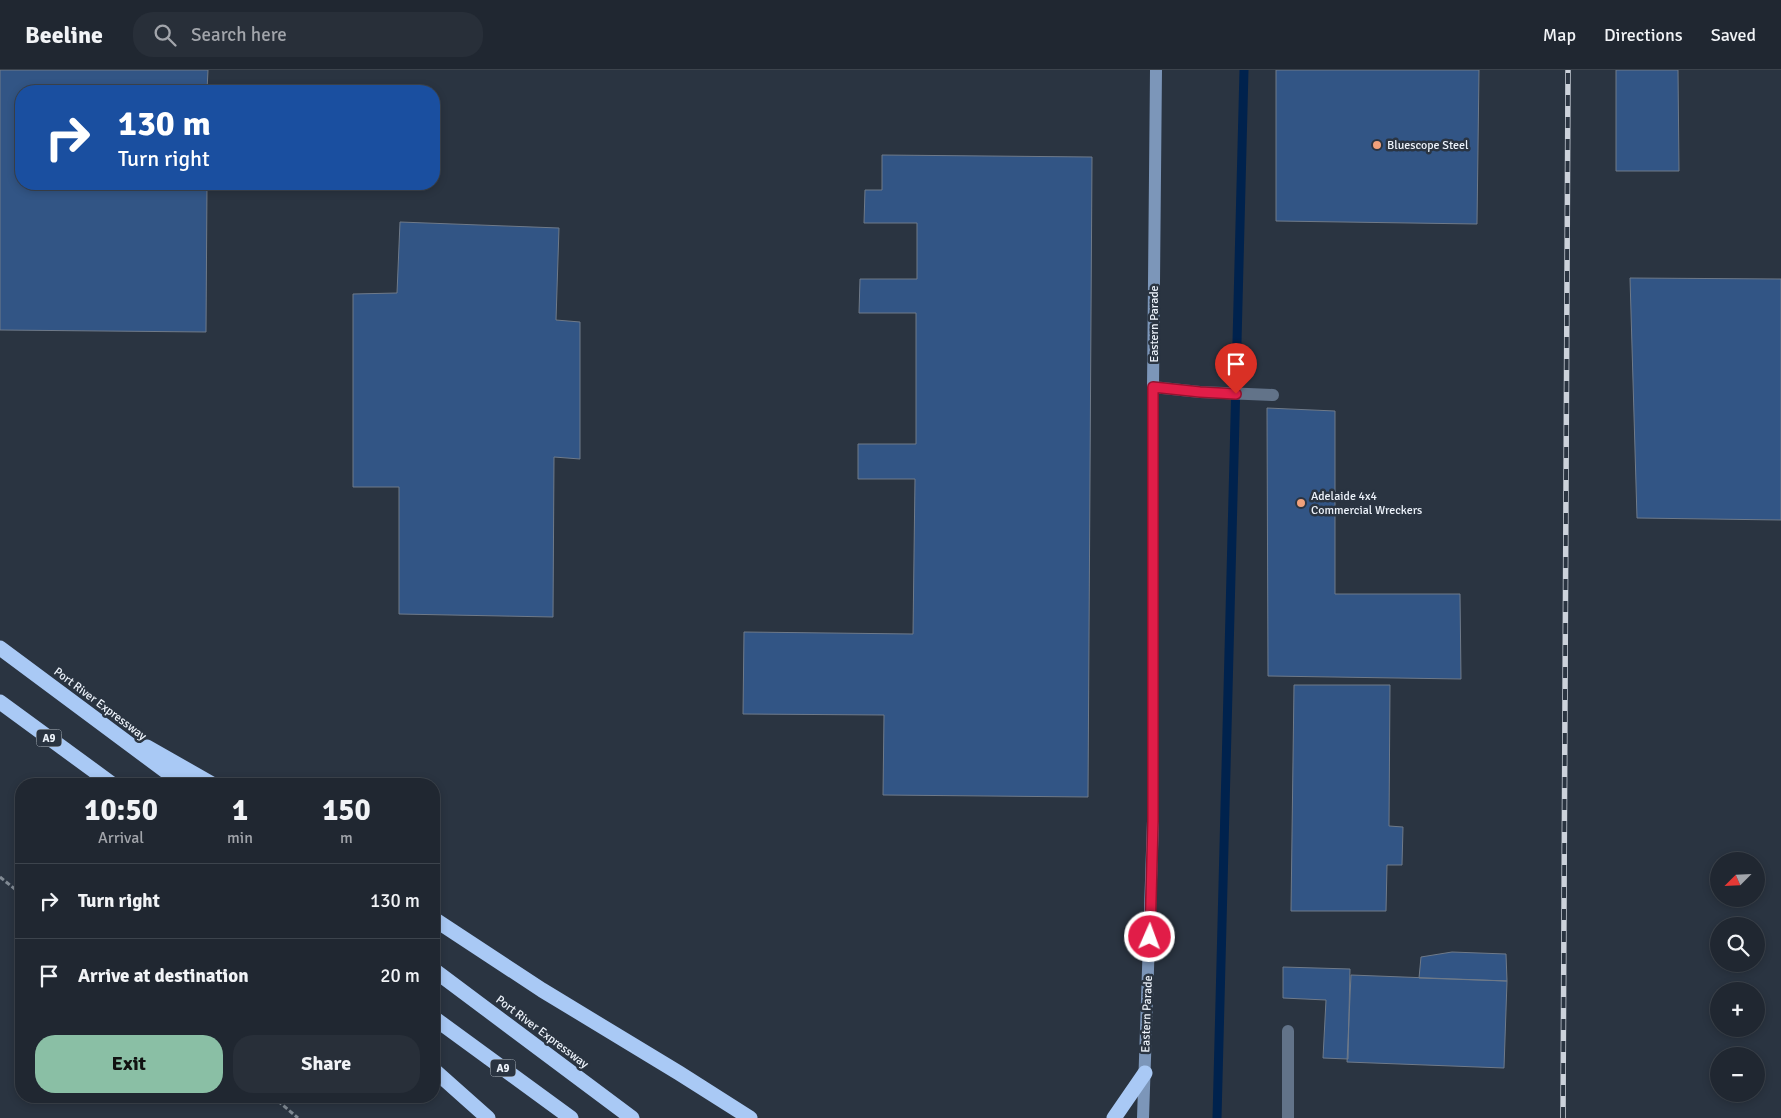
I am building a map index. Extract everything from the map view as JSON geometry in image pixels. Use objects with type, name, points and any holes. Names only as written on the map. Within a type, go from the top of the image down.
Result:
[{"type":"highway","name":"Port River Expressway","points":[[0,648],[175,778]]},
{"type":"highway","name":"A9","points":[[0,702],[104,778]]},
{"type":"highway","points":[[89,714],[201,778]]},
{"type":"highway","points":[[440,923],[542,990],[679,1072],[750,1118]]},
{"type":"highway","name":"Port River Expressway","points":[[440,974],[632,1118]]},
{"type":"highway","name":"A9","points":[[440,1022],[572,1118]]},
{"type":"highway","points":[[1114,1118],[1146,1073]]},
{"type":"highway","points":[[440,1075],[488,1118]]},
{"type":"main road","name":"Eastern Parade","points":[[1143,1118],[1153,821],[1153,387],[1156,70]]},
{"type":"lane","points":[[1153,387],[1200,392],[1273,395]]},
{"type":"lane","points":[[1288,1031],[1288,1118]]},
{"type":"path","points":[[0,877],[15,889]]},
{"type":"path","points":[[280,1103],[298,1118]]},
{"type":"building","points":[[0,70],[208,70],[207,85],[15,85],[15,190],[207,190],[206,332],[0,330]]},
{"type":"building","name":"Bluescope Steel","points":[[1276,70],[1479,70],[1477,224],[1276,221]]},
{"type":"building","points":[[1616,70],[1678,70],[1679,171],[1616,171]]},
{"type":"building","points":[[882,155],[1092,157],[1088,797],[883,795],[884,715],[743,714],[744,632],[913,634],[915,479],[858,479],[858,444],[916,444],[916,313],[859,313],[860,279],[917,279],[917,223],[864,223],[865,190],[882,190]]},
{"type":"building","points":[[400,222],[559,228],[556,320],[580,322],[580,459],[554,457],[553,617],[399,614],[399,487],[353,487],[353,294],[397,293]]},
{"type":"building","points":[[1630,278],[1781,279],[1781,520],[1637,518]]},
{"type":"building","name":"Adelaide 4x4 Commercial Wreckers","points":[[1267,408],[1335,411],[1335,594],[1460,594],[1461,679],[1268,676]]},
{"type":"building","points":[[1294,685],[1390,685],[1389,826],[1403,827],[1402,865],[1387,865],[1386,911],[1291,911]]},
{"type":"building","points":[[1452,952],[1506,954],[1507,981],[1419,978],[1421,957]]},
{"type":"building","points":[[1283,967],[1350,969],[1348,1059],[1323,1058],[1326,1000],[1283,998]]},
{"type":"building","points":[[1351,975],[1507,981],[1504,1068],[1347,1062]]},
{"type":"waterway","points":[[1217,1118],[1244,70]]},
{"type":"railway","points":[[1563,1118],[1568,70]]},
{"type":"place","name":"Bluescope Steel","points":[[1377,145]]},
{"type":"place","name":"Adelaide 4x4 Commercial Wreckers","points":[[1301,503]]},
{"type":"route","points":[[1150,937],[1153,821],[1153,387],[1236,394]]}]
